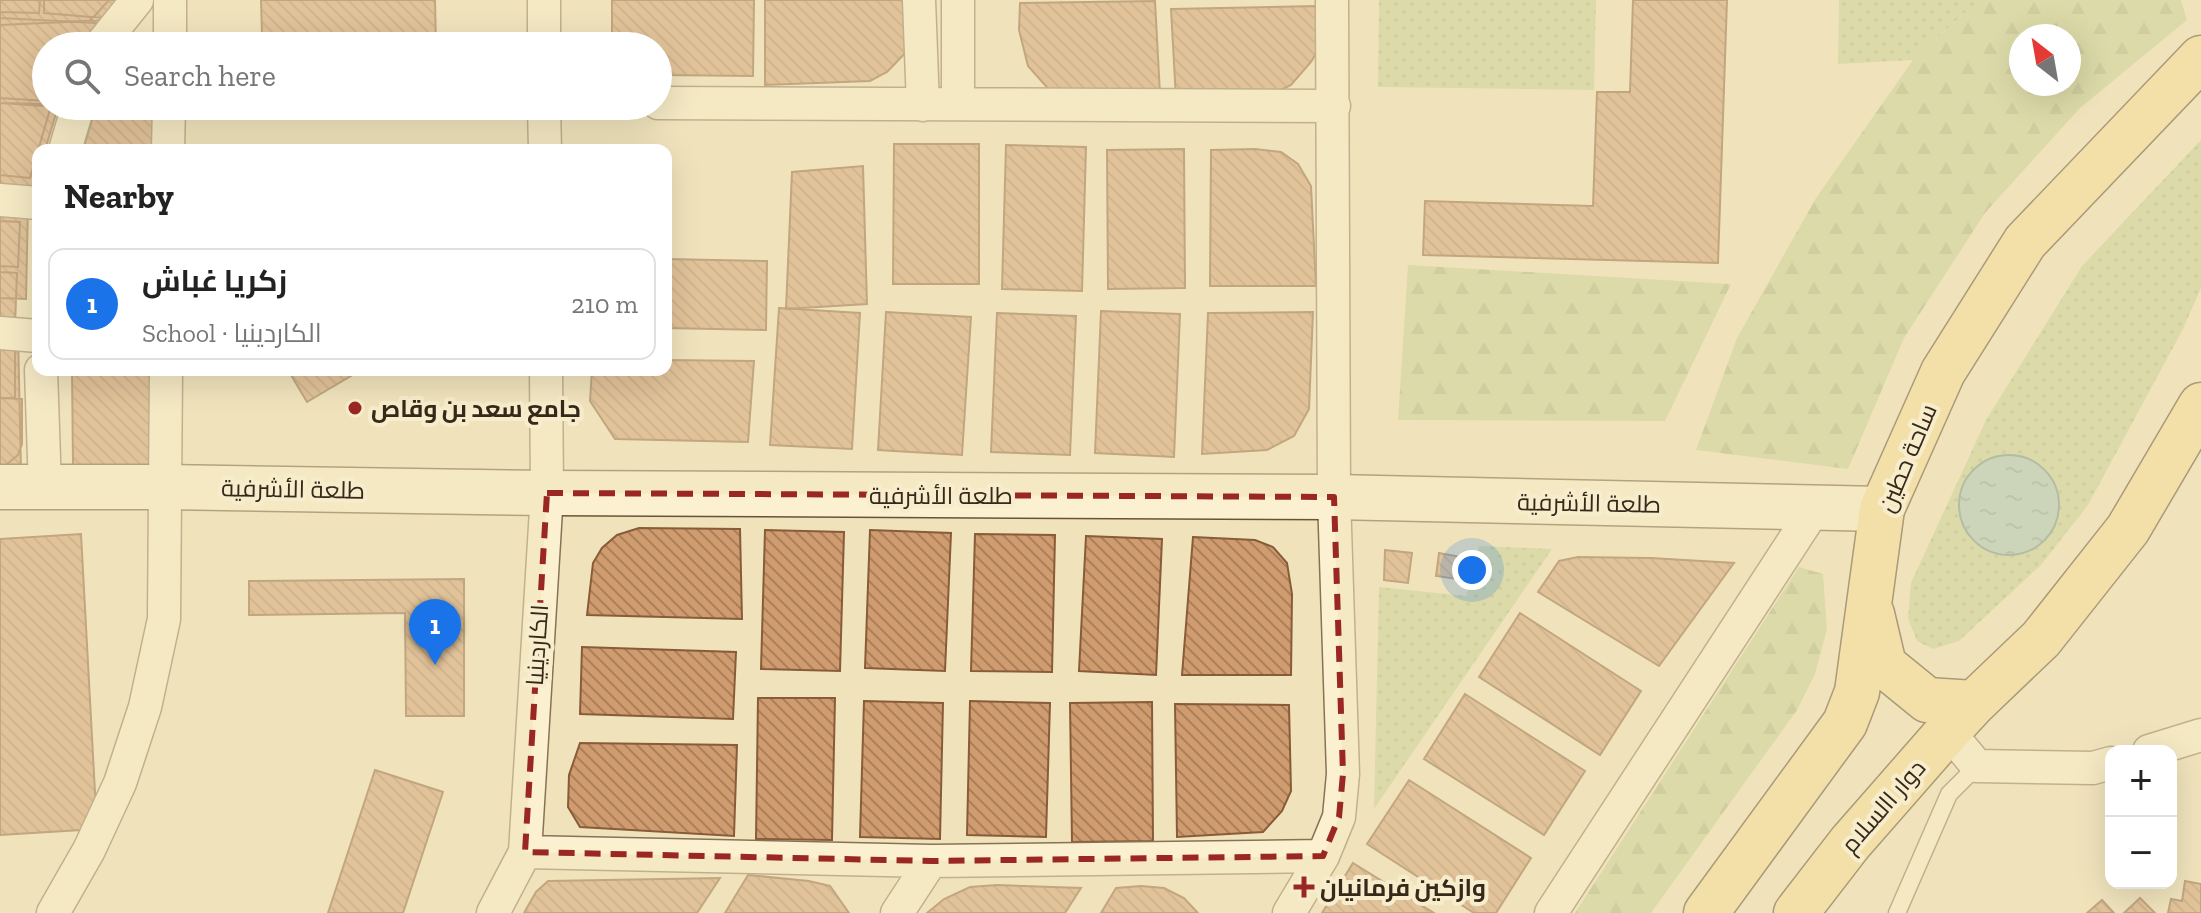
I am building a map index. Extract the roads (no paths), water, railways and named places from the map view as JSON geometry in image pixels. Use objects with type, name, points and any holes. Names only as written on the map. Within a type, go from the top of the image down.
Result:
[{"type":"main road","name":"ساحة حطين","points":[[1961,717],[1927,700],[1884,665],[1869,604],[1882,509],[1943,372],[2025,242],[2201,58]]},
{"type":"main road","points":[[1961,717],[2041,639],[2128,529],[2201,405]]},
{"type":"main road","name":"طلعة الأشرفية","points":[[0,487],[1334,497],[1882,509]]},
{"type":"main road","points":[[1706,913],[1845,723],[1857,692],[1869,604]]},
{"type":"main road","name":"دوار االسلام","points":[[1796,913],[1850,843],[1961,717]]},
{"type":"street","points":[[111,32],[137,0]]},
{"type":"street","points":[[170,0],[170,32]]},
{"type":"street","points":[[544,0],[544,32]]},
{"type":"street","points":[[919,0],[923,105]]},
{"type":"street","points":[[958,0],[958,104]]},
{"type":"street","points":[[1289,913],[1323,856],[1339,817],[1343,774],[1334,497],[1332,0]]},
{"type":"street","points":[[672,103],[1334,106]]},
{"type":"street","points":[[67,144],[74,120]]},
{"type":"street","points":[[168,144],[169,120]]},
{"type":"street","points":[[544,120],[545,144]]},
{"type":"street","points":[[0,200],[32,203]]},
{"type":"street","points":[[0,333],[32,336]]},
{"type":"street","points":[[41,376],[45,488]]},
{"type":"street","points":[[53,913],[89,850],[120,783],[145,707],[164,619],[166,376]]},
{"type":"street","name":"الكاردينيا","points":[[493,913],[525,852],[547,493],[546,376]]},
{"type":"street","points":[[1551,913],[1815,508]]},
{"type":"street","points":[[1961,717],[1977,766],[2093,768],[2105,765]]},
{"type":"street","points":[[2168,745],[2201,735]]},
{"type":"street","points":[[525,852],[931,861],[1323,856]]},
{"type":"street","points":[[897,913],[931,861]]},
{"type":"lane","points":[[1897,913],[1949,794],[1977,766]]},
{"type":"water","points":[[2009,455],[2028,459],[2045,469],[2055,486],[2059,505],[2055,524],[2045,541],[2028,551],[2009,555],[1990,551],[1973,541],[1963,524],[1959,505],[1963,486],[1973,469],[1990,459]]},
{"type":"place","name":"جامع سعد بن وقاص","points":[[355,408]]},
{"type":"place","name":"زكريا غباش","points":[[435,665]]},
{"type":"place","name":"وازكين فرمانيان","points":[[1304,887]]}]
